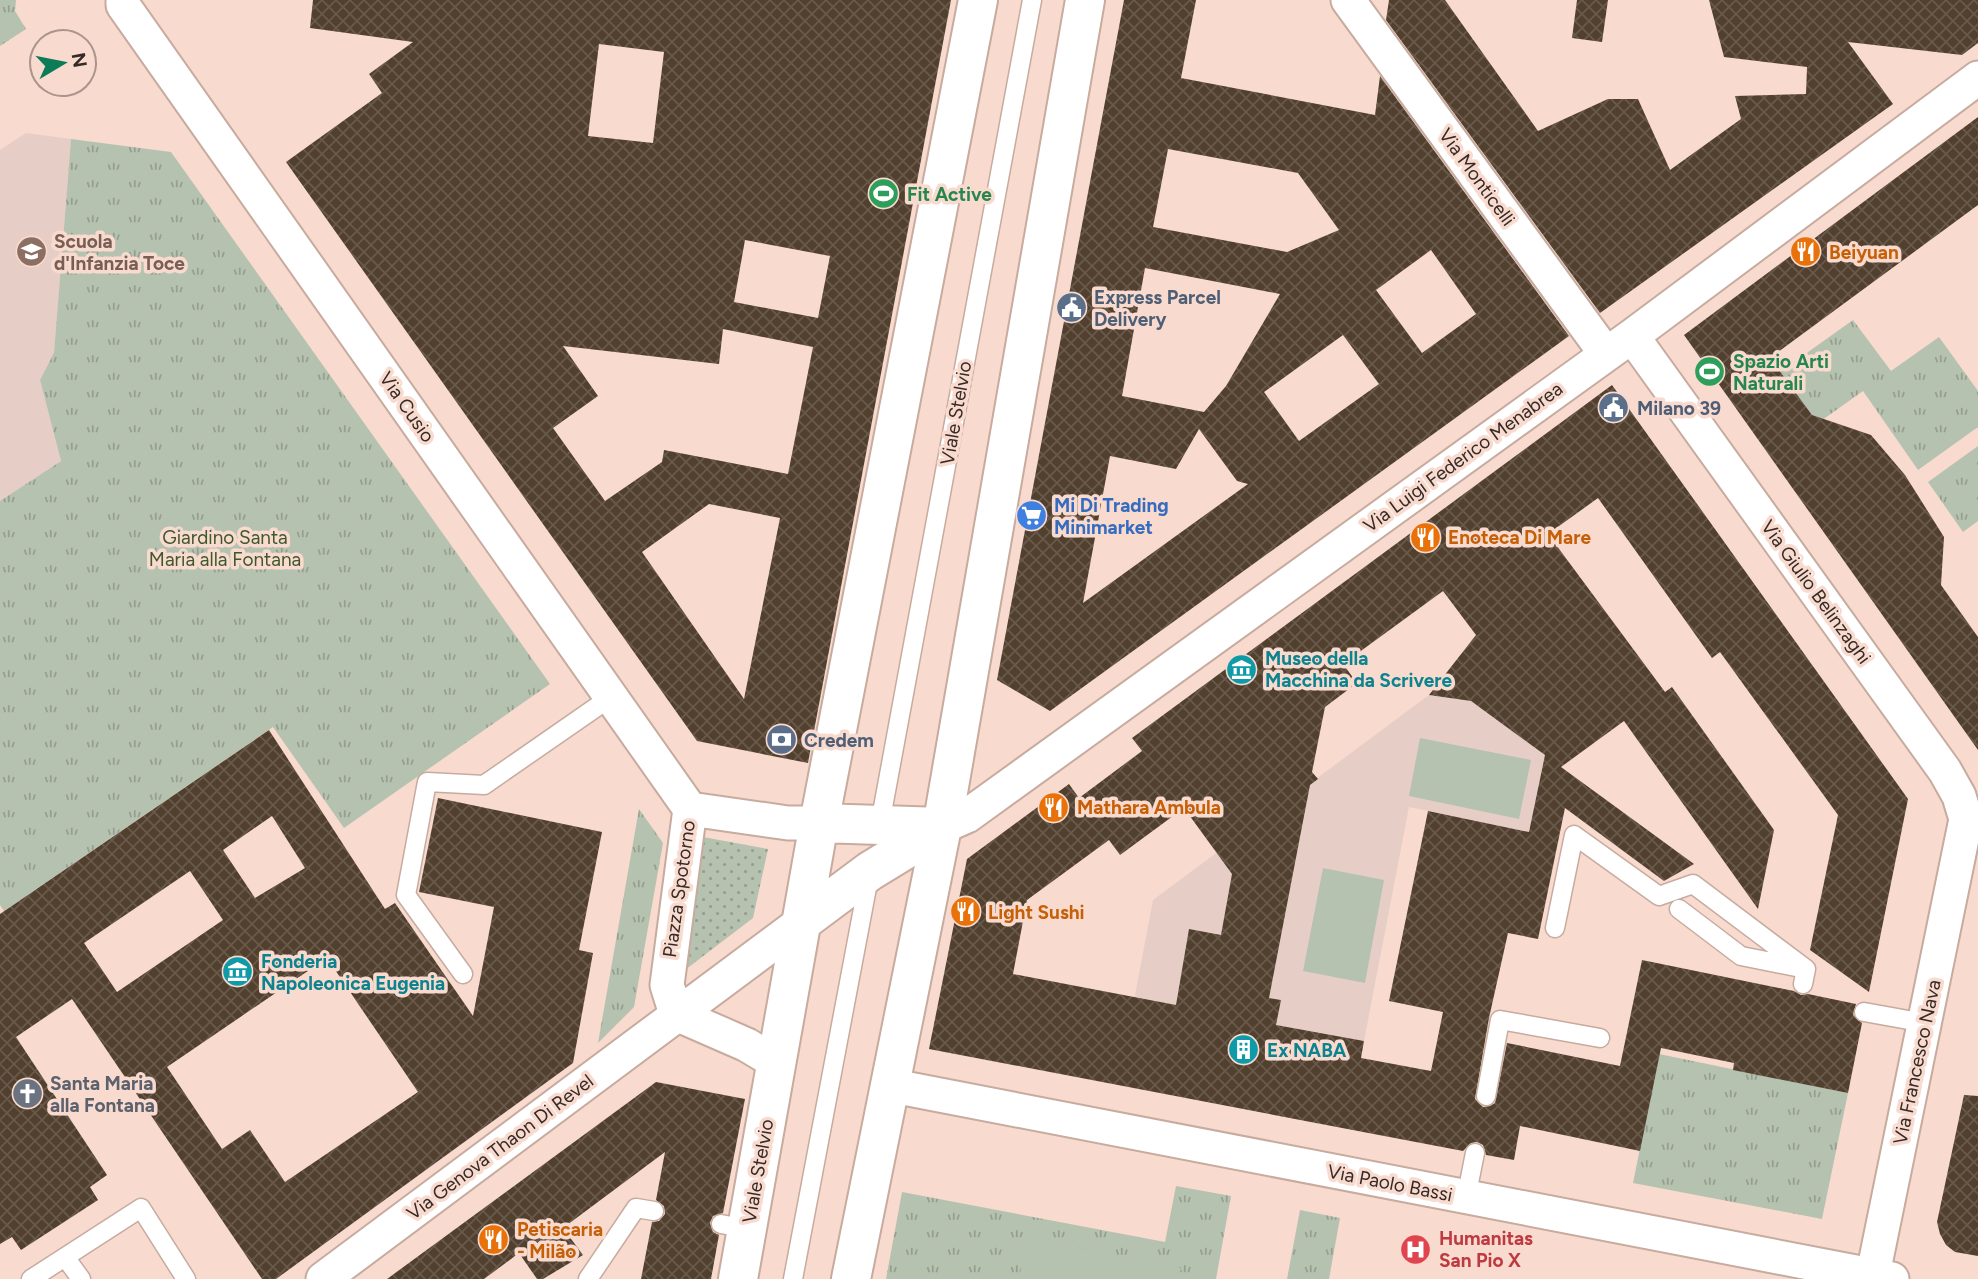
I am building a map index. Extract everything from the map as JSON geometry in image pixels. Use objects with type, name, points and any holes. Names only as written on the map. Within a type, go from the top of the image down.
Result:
[{"type":"main road","points":[[777,1063],[819,823],[978,0]]},
{"type":"main road","points":[[851,1279],[942,827],[1085,0]]},
{"type":"main road","name":"Piazza Spotorno","points":[[819,823],[942,827]]},
{"type":"main road","points":[[803,921],[870,871],[942,827]]},
{"type":"main road","name":"Viale Stelvio","points":[[738,1279],[734,1227],[777,1063]]},
{"type":"street","name":"Via Monticelli","points":[[1348,0],[1619,345]]},
{"type":"street","name":"Via Cusio","points":[[123,2],[690,809]]},
{"type":"street","name":"Via Luigi Federico Menabrea","points":[[942,827],[967,816],[1619,345],[1978,78]]},
{"type":"street","name":"Via Giulio Belinzaghi","points":[[1619,345],[1945,771],[1959,796],[1970,846]]},
{"type":"street","name":"Piazza Spotorno","points":[[676,1014],[667,985],[690,809],[788,823],[819,823]]},
{"type":"street","name":"Via Francesco Nava","points":[[1879,1278],[1925,1023],[1970,846]]},
{"type":"street","points":[[676,1014],[803,921]]},
{"type":"street","points":[[676,1014],[747,1045],[777,1063]]},
{"type":"street","name":"Via Genova Thaon Di Revel","points":[[323,1279],[676,1014]]},
{"type":"street","name":"Via Paolo Bassi","points":[[888,1085],[1879,1278]]},
{"type":"lane","name":"Viale Stelvio","points":[[880,826],[1032,0]]},
{"type":"lane","points":[[463,974],[406,895],[427,782],[484,785],[611,697]]},
{"type":"lane","points":[[793,1279],[880,826]]},
{"type":"lane","points":[[1555,928],[1574,835],[1659,897],[1692,884],[1805,976],[1741,956],[1679,909]]},
{"type":"lane","points":[[1864,1012],[1925,1023]]},
{"type":"lane","points":[[1486,1096],[1500,1020],[1600,1038]]},
{"type":"lane","points":[[1466,1198],[1475,1153]]},
{"type":"lane","points":[[31,1279],[141,1208],[186,1279]]},
{"type":"lane","points":[[588,1279],[636,1208],[654,1211]]},
{"type":"lane","points":[[65,1257],[81,1279]]},
{"type":"shaded area","name":"Scuola d'Infanzia Toce","points":[[26,133],[71,139],[54,354],[40,380],[61,461],[0,501],[0,150]]},
{"type":"shaded area","points":[[1429,695],[1471,701],[1545,755],[1529,832],[1409,807],[1364,1041],[1118,1085],[1153,900]]},
{"type":"green space","points":[[0,0],[16,0],[15,11],[26,29],[0,46]]},
{"type":"green space","name":"Giardino Santa Maria alla Fontana","points":[[71,139],[171,152],[550,684],[344,828],[273,727],[4,911],[0,905],[0,501],[61,461],[40,380],[54,353]]},
{"type":"green space","points":[[1853,320],[1891,371],[1939,337],[1978,391],[1978,427],[1918,470],[1863,391],[1818,423],[1780,372]]},
{"type":"green space","points":[[1978,446],[1978,521],[1963,532],[1928,482]]},
{"type":"green space","points":[[1420,738],[1531,760],[1519,819],[1409,796]]},
{"type":"green space","points":[[639,809],[663,843],[634,1007],[598,1043]]},
{"type":"green space","points":[[703,837],[768,849],[753,918],[681,973]]},
{"type":"green space","points":[[1323,868],[1384,880],[1365,983],[1303,971]]},
{"type":"green space","points":[[1659,1054],[1848,1093],[1822,1219],[1633,1183]]},
{"type":"green space","points":[[1176,1186],[1231,1196],[1216,1279],[886,1279],[902,1192],[1165,1242]]},
{"type":"green space","points":[[1300,1210],[1340,1218],[1329,1279],[1287,1279]]},
{"type":"green space","points":[[1027,1238],[1181,1268],[1179,1279],[1019,1279]]},
{"type":"building","points":[[313,0],[951,0],[808,763],[697,741],[286,162],[382,93],[369,74],[413,42],[310,28]],"holes":[[[599,44],[664,52],[653,143],[588,136]],[[745,240],[830,256],[818,318],[734,302]],[[723,329],[813,347],[788,474],[664,450],[662,462],[605,501],[553,428],[598,396],[563,346],[719,364]],[[709,504],[780,518],[744,699],[642,552]]]},
{"type":"building","points":[[1124,0],[1196,0],[1181,78],[1375,115],[1380,76],[1569,336],[1050,711],[997,680]],"holes":[[[1168,149],[1298,173],[1339,230],[1287,252],[1153,227]],[[1431,250],[1476,314],[1422,353],[1376,290]],[[1145,268],[1280,294],[1226,386],[1204,412],[1122,396]],[[1343,335],[1379,384],[1299,441],[1264,392]],[[1199,429],[1237,481],[1248,484],[1083,603],[1110,456],[1176,469]]]},
{"type":"building","points":[[1389,0],[1445,0],[1538,131],[1608,99],[1638,99],[1670,170],[1741,119],[1735,96],[1806,94],[1807,67],[1724,57],[1709,0],[1978,0],[1978,43],[1962,55],[1848,42],[1893,104],[1600,313],[1386,20]]},
{"type":"building","points":[[1577,0],[1608,0],[1602,42],[1572,38]]},
{"type":"building","points":[[1978,117],[1978,205],[1770,358],[1812,415],[1871,435],[1905,475],[1944,537],[1941,585],[1978,637],[1978,750],[1684,335]]},
{"type":"building","points":[[1612,385],[1908,799],[1869,992],[1810,950],[1838,815],[1720,652],[1712,658],[1598,498],[1548,534],[1665,692],[1672,687],[1774,830],[1758,909],[1624,721],[1561,767],[1694,864],[1664,881],[1565,808],[1538,939],[1508,933],[1475,1099],[1483,1107],[1495,1103],[1507,1043],[1620,1066],[1642,960],[1794,991],[1801,995],[1808,994],[1856,1004],[1853,1015],[1862,1023],[1848,1093],[1733,1070],[1734,1063],[1661,1048],[1640,1151],[1520,1126],[1514,1160],[1486,1155],[1483,1145],[1477,1142],[1471,1143],[1463,1151],[929,1049],[967,859],[1069,784],[1079,798],[1142,751],[1132,738]],"holes":[[[1443,591],[1476,635],[1429,695],[1471,701],[1545,755],[1529,832],[1428,811],[1389,1001],[1443,1012],[1431,1071],[1361,1058],[1364,1041],[1276,1025],[1281,1000],[1269,998],[1310,785],[1318,779],[1312,772],[1325,707],[1357,683],[1343,664]],[[1184,808],[1232,874],[1221,935],[1189,929],[1176,1005],[1013,974],[1027,900],[1109,840],[1120,855]]]},
{"type":"building","points":[[269,730],[385,909],[395,903],[473,1016],[494,907],[419,892],[438,798],[602,832],[579,950],[593,953],[573,1063],[276,1279],[262,1279],[72,999],[16,1037],[107,1175],[90,1187],[98,1200],[21,1250],[12,1237],[0,1244],[0,914]],"holes":[[[272,816],[305,868],[255,898],[223,850]],[[190,871],[223,920],[117,992],[84,943]],[[327,958],[418,1092],[285,1182],[250,1130],[222,1149],[167,1067]]]},
{"type":"building","points":[[656,1082],[745,1099],[723,1213],[713,1216],[710,1223],[713,1232],[719,1235],[711,1279],[641,1279],[652,1222],[659,1221],[665,1214],[664,1206],[656,1200],[665,1152],[563,1228],[583,1255],[543,1279],[537,1279],[519,1253],[484,1279],[387,1279]]},
{"type":"building","points":[[1964,1095],[1978,1096],[1978,1256],[1955,1252],[1946,1245],[1937,1222]]},
{"type":"place","name":"Fit Active","points":[[884,194]]},
{"type":"place","name":"Scuola d'Infanzia Toce","points":[[31,252]]},
{"type":"place","name":"Beiyuan","points":[[1806,252]]},
{"type":"place","name":"Express Parcel Delivery","points":[[1071,308]]},
{"type":"place","name":"Spazio Arti Naturali","points":[[1710,372]]},
{"type":"place","name":"Milano 39","points":[[1614,408]]},
{"type":"place","name":"Mi Di Trading Minimarket","points":[[1031,516]]},
{"type":"place","name":"Enoteca Di Mare","points":[[1425,537]]},
{"type":"place","name":"Museo della Macchina da Scrivere","points":[[1242,669]]},
{"type":"place","name":"Credem","points":[[781,740]]},
{"type":"place","name":"Mathara Ambula","points":[[1054,807]]},
{"type":"place","name":"Light Sushi","points":[[965,912]]},
{"type":"place","name":"Fonderia Napoleonica Eugenia","points":[[238,972]]},
{"type":"place","name":"Ex NABA","points":[[1244,1050]]},
{"type":"place","name":"Santa Maria alla Fontana","points":[[27,1094]]},
{"type":"place","name":"Petiscaria - Milão","points":[[494,1240]]},
{"type":"place","name":"Humanitas San Pio X","points":[[1416,1249]]}]
